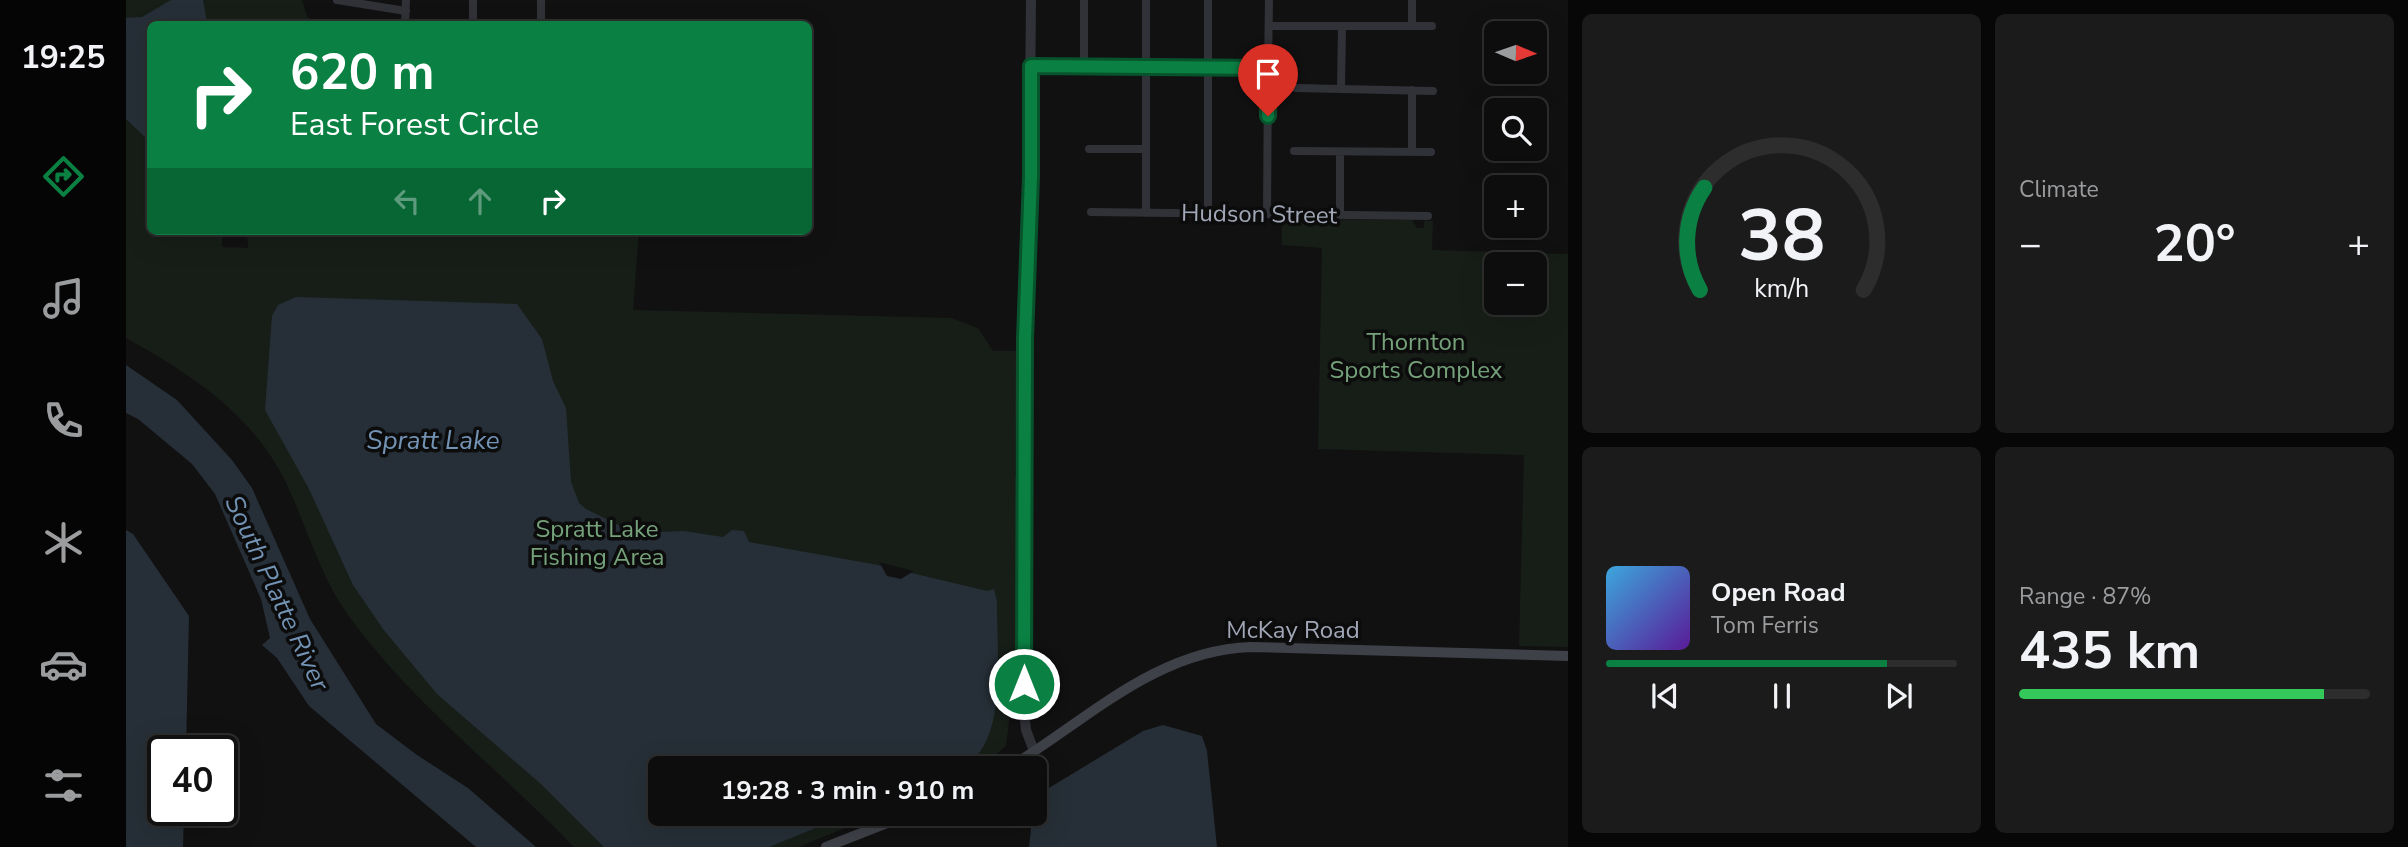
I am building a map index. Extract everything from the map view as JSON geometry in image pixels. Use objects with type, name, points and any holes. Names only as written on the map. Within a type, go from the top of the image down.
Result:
[{"type":"main road","name":"McKay Road","points":[[1026,756],[1101,705],[1162,668],[1223,650],[1251,646],[1568,656]]},
{"type":"main road","points":[[826,847],[879,826]]},
{"type":"street","points":[[337,0],[406,11]]},
{"type":"street","points":[[405,21],[406,0]]},
{"type":"street","points":[[473,0],[473,21]]},
{"type":"street","points":[[541,0],[541,21]]},
{"type":"street","points":[[1031,0],[1031,177],[1025,338],[1024,711],[1026,730],[1034,751]]},
{"type":"street","points":[[1084,0],[1084,67]]},
{"type":"street","points":[[1146,0],[1146,213]]},
{"type":"street","points":[[1208,0],[1208,214]]},
{"type":"street","points":[[1267,214],[1269,0]]},
{"type":"street","points":[[1412,0],[1412,26]]},
{"type":"street","points":[[1269,26],[1433,26]]},
{"type":"street","points":[[1341,89],[1342,26]]},
{"type":"street","points":[[1031,66],[1268,68]]},
{"type":"street","points":[[1296,88],[1433,91]]},
{"type":"street","points":[[1412,90],[1412,152]]},
{"type":"street","points":[[1089,149],[1146,149]]},
{"type":"street","points":[[1294,151],[1431,152]]},
{"type":"street","points":[[1340,152],[1340,215]]},
{"type":"street","name":"Hudson Street","points":[[1091,212],[1428,216]]},
{"type":"green space","name":"Spratt Lake Fishing Area","points":[[126,0],[302,0],[307,16],[313,21],[147,21],[147,235],[222,235],[222,247],[248,248],[247,235],[639,235],[633,310],[951,318],[978,328],[993,351],[1017,351],[1015,476],[1021,486],[1021,618],[1006,746],[994,756],[648,756],[648,826],[850,826],[799,847],[574,847],[428,706],[373,647],[337,598],[280,471],[266,449],[250,429],[213,394],[171,364],[126,338]]},
{"type":"green space","name":"Thornton Sports Complex","points":[[1282,219],[1412,220],[1417,228],[1424,228],[1424,221],[1433,221],[1432,250],[1500,252],[1484,252],[1484,315],[1547,315],[1547,253],[1568,254],[1568,647],[1519,646],[1524,455],[1318,449],[1322,248],[1282,245]]},
{"type":"water","points":[[171,0],[203,0],[207,21],[147,21],[147,139],[126,119],[126,18],[142,17]]},
{"type":"water","name":"Spratt Lake","points":[[296,297],[517,304],[542,339],[553,381],[566,408],[571,482],[579,503],[586,509],[635,533],[684,531],[723,537],[732,530],[744,531],[749,542],[878,565],[987,591],[994,589],[997,602],[997,694],[987,739],[977,756],[648,756],[648,826],[821,826],[769,847],[604,847],[541,784],[437,694],[383,629],[353,585],[309,489],[265,410],[272,316],[278,305]]},
{"type":"water","name":"South Platte River","points":[[126,365],[177,400],[232,460],[252,488],[310,619],[376,724],[468,788],[536,847],[476,847],[309,706],[277,658],[262,645],[270,638],[261,599],[215,494],[192,464],[138,419],[126,413]]},
{"type":"water","points":[[126,530],[133,534],[189,616],[186,735],[147,735],[147,826],[184,826],[183,847],[126,847]]},
{"type":"water","points":[[1163,725],[1202,736],[1207,751],[1217,847],[1029,847],[1031,826],[1047,826],[1047,789],[1143,731]]},
{"type":"pier","points":[[879,562],[914,571],[901,579],[887,576]]},
{"type":"route","points":[[1024,684],[1025,338],[1031,177],[1031,66],[1268,68],[1268,116]]}]
